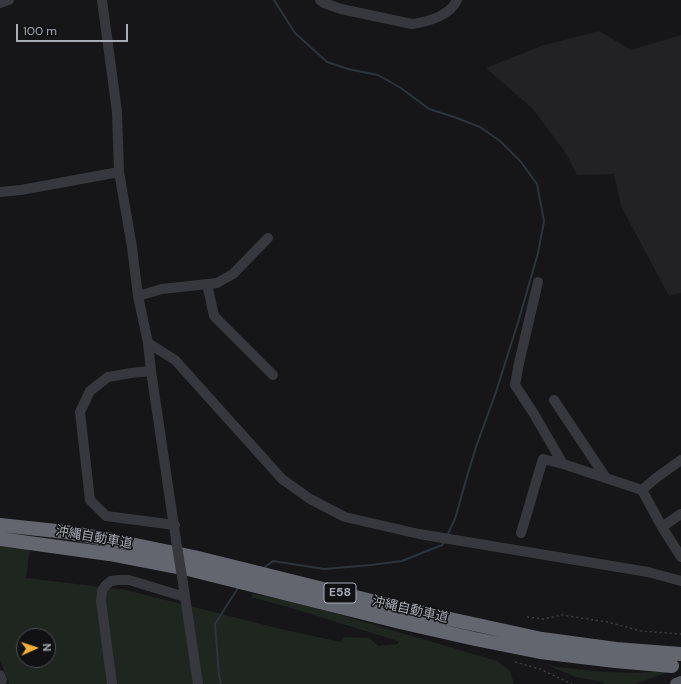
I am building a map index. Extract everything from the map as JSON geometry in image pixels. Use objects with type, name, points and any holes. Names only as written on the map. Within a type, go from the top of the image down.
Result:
[{"type":"highway","name":"沖縄自動車道","points":[[0,525],[66,532],[194,557],[404,609],[542,639],[616,649],[681,654]]},
{"type":"highway","name":"沖縄自動車道","points":[[0,539],[109,554],[192,570],[400,622],[540,652],[672,666]]},
{"type":"main road","points":[[676,684],[681,682]]},
{"type":"street","points":[[0,3],[9,0]]},
{"type":"street","points":[[102,0],[118,112],[119,172],[132,247],[138,296],[148,343],[198,684]]},
{"type":"street","points":[[320,0],[341,9],[412,24],[420,23],[448,12],[453,8],[457,0]]},
{"type":"street","points":[[0,192],[21,190],[119,172]]},
{"type":"street","points":[[138,296],[162,289],[218,283],[234,274],[268,238]]},
{"type":"street","points":[[538,282],[515,385],[563,464]]},
{"type":"street","points":[[207,284],[214,316],[273,375]]},
{"type":"street","points":[[148,343],[175,360],[282,478],[310,499],[345,517],[419,534],[648,572],[681,581]]},
{"type":"street","points":[[151,371],[108,377],[90,391],[83,405],[80,412],[90,500],[106,516],[175,525]]},
{"type":"street","points":[[554,400],[606,478]]},
{"type":"street","points":[[521,533],[543,459],[563,464],[642,490],[662,528],[681,557]]},
{"type":"street","points":[[642,490],[681,460]]},
{"type":"street","points":[[662,528],[681,514]]},
{"type":"street","points":[[112,684],[101,601],[102,590],[105,586],[111,581],[129,580],[185,597]]},
{"type":"path","points":[[527,617],[543,619],[562,615],[607,622],[641,631],[681,634]]},
{"type":"path","points":[[515,662],[540,669],[572,684]]},
{"type":"shaded area","points":[[599,31],[631,50],[681,35],[681,293],[669,296],[621,206],[614,174],[577,175],[565,152],[532,108],[486,68],[541,46]]},
{"type":"shaded area","points":[[0,546],[30,549],[26,578],[126,590],[281,629],[341,642],[343,637],[370,638],[378,646],[398,644],[398,641],[251,597],[253,594],[300,603],[497,661],[510,671],[514,684],[9,684],[0,660]]},
{"type":"shaded area","points":[[549,666],[603,672],[636,673],[671,671],[635,684],[603,684],[603,682],[576,677]]},
{"type":"waterway","points":[[274,0],[295,33],[327,62],[348,69],[378,75],[401,88],[429,109],[480,127],[500,141],[521,162],[537,184],[544,221],[538,253],[496,392],[476,447],[455,519],[447,536]]},
{"type":"waterway","points":[[265,567],[273,561],[324,569],[402,561],[442,545],[444,542]]},
{"type":"waterway","points":[[221,684],[215,624],[238,588]]}]
